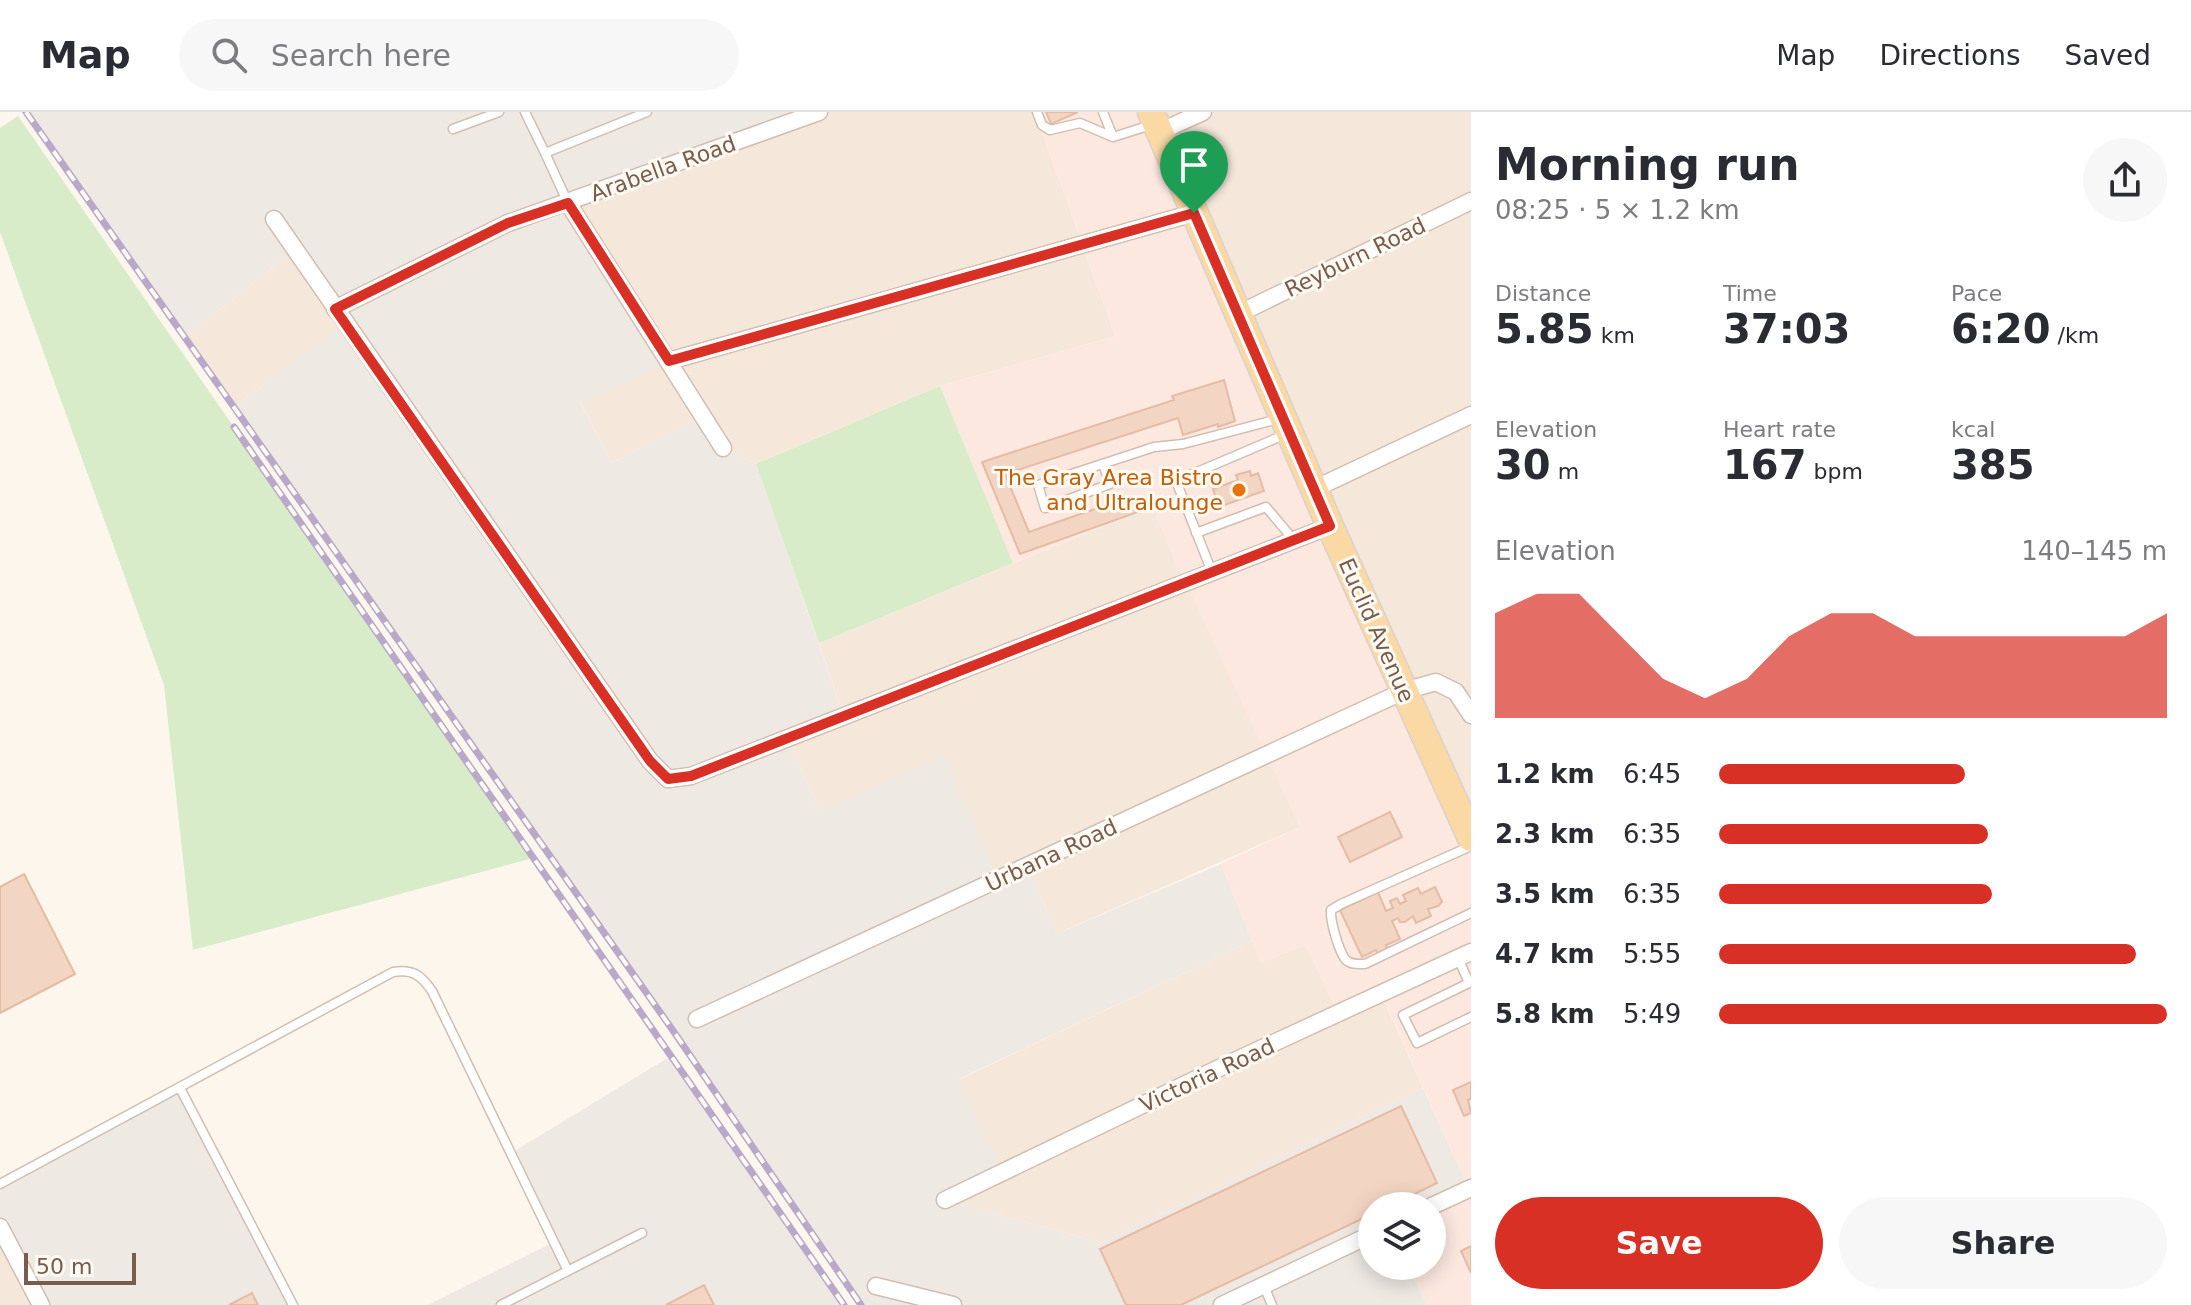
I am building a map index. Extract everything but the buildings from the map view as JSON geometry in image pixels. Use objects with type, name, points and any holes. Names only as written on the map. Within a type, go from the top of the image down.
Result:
[{"type":"main road","name":"Euclid Avenue","points":[[1155,123],[1330,526],[1471,838]]},
{"type":"street","name":"Arabella Road","points":[[335,309],[508,223],[819,112]]},
{"type":"street","points":[[1155,123],[1203,112]]},
{"type":"street","name":"Reyburn Road","points":[[1238,314],[1471,201]]},
{"type":"street","points":[[568,203],[723,448]]},
{"type":"street","points":[[669,361],[1194,213]]},
{"type":"street","points":[[274,219],[650,761],[668,779],[691,776],[1330,526]]},
{"type":"street","points":[[1314,489],[1471,415]]},
{"type":"street","name":"Urbana Road","points":[[697,1019],[1404,691],[1436,682],[1456,692],[1471,715]]},
{"type":"street","name":"Victoria Road","points":[[945,1200],[1464,955]]},
{"type":"street","points":[[1446,1200],[1471,1188]]},
{"type":"street","points":[[0,1227],[41,1305]]},
{"type":"street","points":[[1222,1305],[1358,1241]]},
{"type":"street","points":[[876,1286],[953,1305]]},
{"type":"lane","points":[[453,129],[499,112]]},
{"type":"lane","points":[[525,112],[568,203]]},
{"type":"lane","points":[[545,153],[647,112]]},
{"type":"lane","points":[[1037,112],[1042,125],[1050,130],[1080,123],[1113,137],[1155,123]]},
{"type":"lane","points":[[1103,112],[1113,137]]},
{"type":"lane","points":[[1103,464],[1110,484],[1045,508],[1038,485],[1154,447],[1286,425]]},
{"type":"lane","points":[[1212,572],[1176,481],[1286,425]]},
{"type":"lane","points":[[1196,533],[1266,507],[1294,540]]},
{"type":"lane","points":[[1471,846],[1341,904],[1331,910],[1330,920],[1346,960],[1365,964],[1471,913]]},
{"type":"lane","points":[[1464,955],[1470,982],[1403,1015],[1417,1043],[1471,1017]]},
{"type":"lane","points":[[0,1184],[393,972],[406,970],[421,975],[432,991],[568,1271]]},
{"type":"lane","points":[[180,1088],[293,1305]]},
{"type":"lane","points":[[501,1305],[642,1233]]},
{"type":"lane","points":[[1263,1285],[1272,1305]]},
{"type":"shaded area","points":[[26,112],[819,112],[569,202],[669,361],[581,404],[612,463],[703,416],[723,448],[756,464],[844,716],[789,738],[819,811],[945,756],[998,879],[1028,866],[1056,934],[1221,864],[1252,941],[959,1079],[1003,1172],[946,1200],[1101,1243],[1423,1088],[1469,1189],[1446,1200],[1446,1192],[1358,1192],[1358,1280],[1415,1280],[1427,1305],[861,1305],[674,1032],[234,407],[344,323],[295,250],[185,337]]},
{"type":"shaded area","points":[[819,112],[1035,112],[1115,336],[940,386],[756,464],[723,448],[703,416],[612,463],[581,403],[668,361],[568,203]]},
{"type":"shaded area","points":[[1035,112],[1151,112],[1471,838],[1471,1305],[1427,1305],[1415,1280],[1446,1280],[1446,1200],[1469,1189],[1381,994],[1338,1014],[1305,945],[1261,963],[1221,864],[1300,827],[1178,570],[1153,507],[1013,563],[940,386],[1115,336]]},
{"type":"shaded area","points":[[1151,112],[1471,112],[1471,838]]},
{"type":"shaded area","points":[[295,250],[345,323],[234,407],[185,337]]},
{"type":"shaded area","points":[[1153,506],[1300,827],[1056,934],[1028,866],[999,879],[819,811],[789,738],[844,716],[819,643]]},
{"type":"shaded area","points":[[1252,941],[1261,962],[1305,945],[1381,994],[1423,1088],[1101,1243],[945,1200],[1003,1172],[958,1080]]},
{"type":"shaded area","points":[[671,1056],[844,1305],[428,1305],[554,1242],[511,1153]]},
{"type":"shaded area","points":[[180,1088],[293,1305],[41,1305],[0,1227],[0,1184]]},
{"type":"shaded area","points":[[0,1227],[41,1305],[0,1305]]},
{"type":"green space","points":[[18,116],[533,858],[193,950],[164,685],[0,232],[0,128]]},
{"type":"green space","points":[[940,386],[1013,563],[819,643],[756,464]]},
{"type":"railway","points":[[26,112],[674,1032],[861,1305]]},
{"type":"railway","points":[[234,427],[844,1305]]},
{"type":"place","name":"The Gray Area Bistro and Ultralounge","points":[[1239,490]]},
{"type":"route","points":[[568,203],[669,361],[1194,213],[1330,526],[691,776],[668,779],[650,761],[335,309],[508,223],[568,203]]}]
